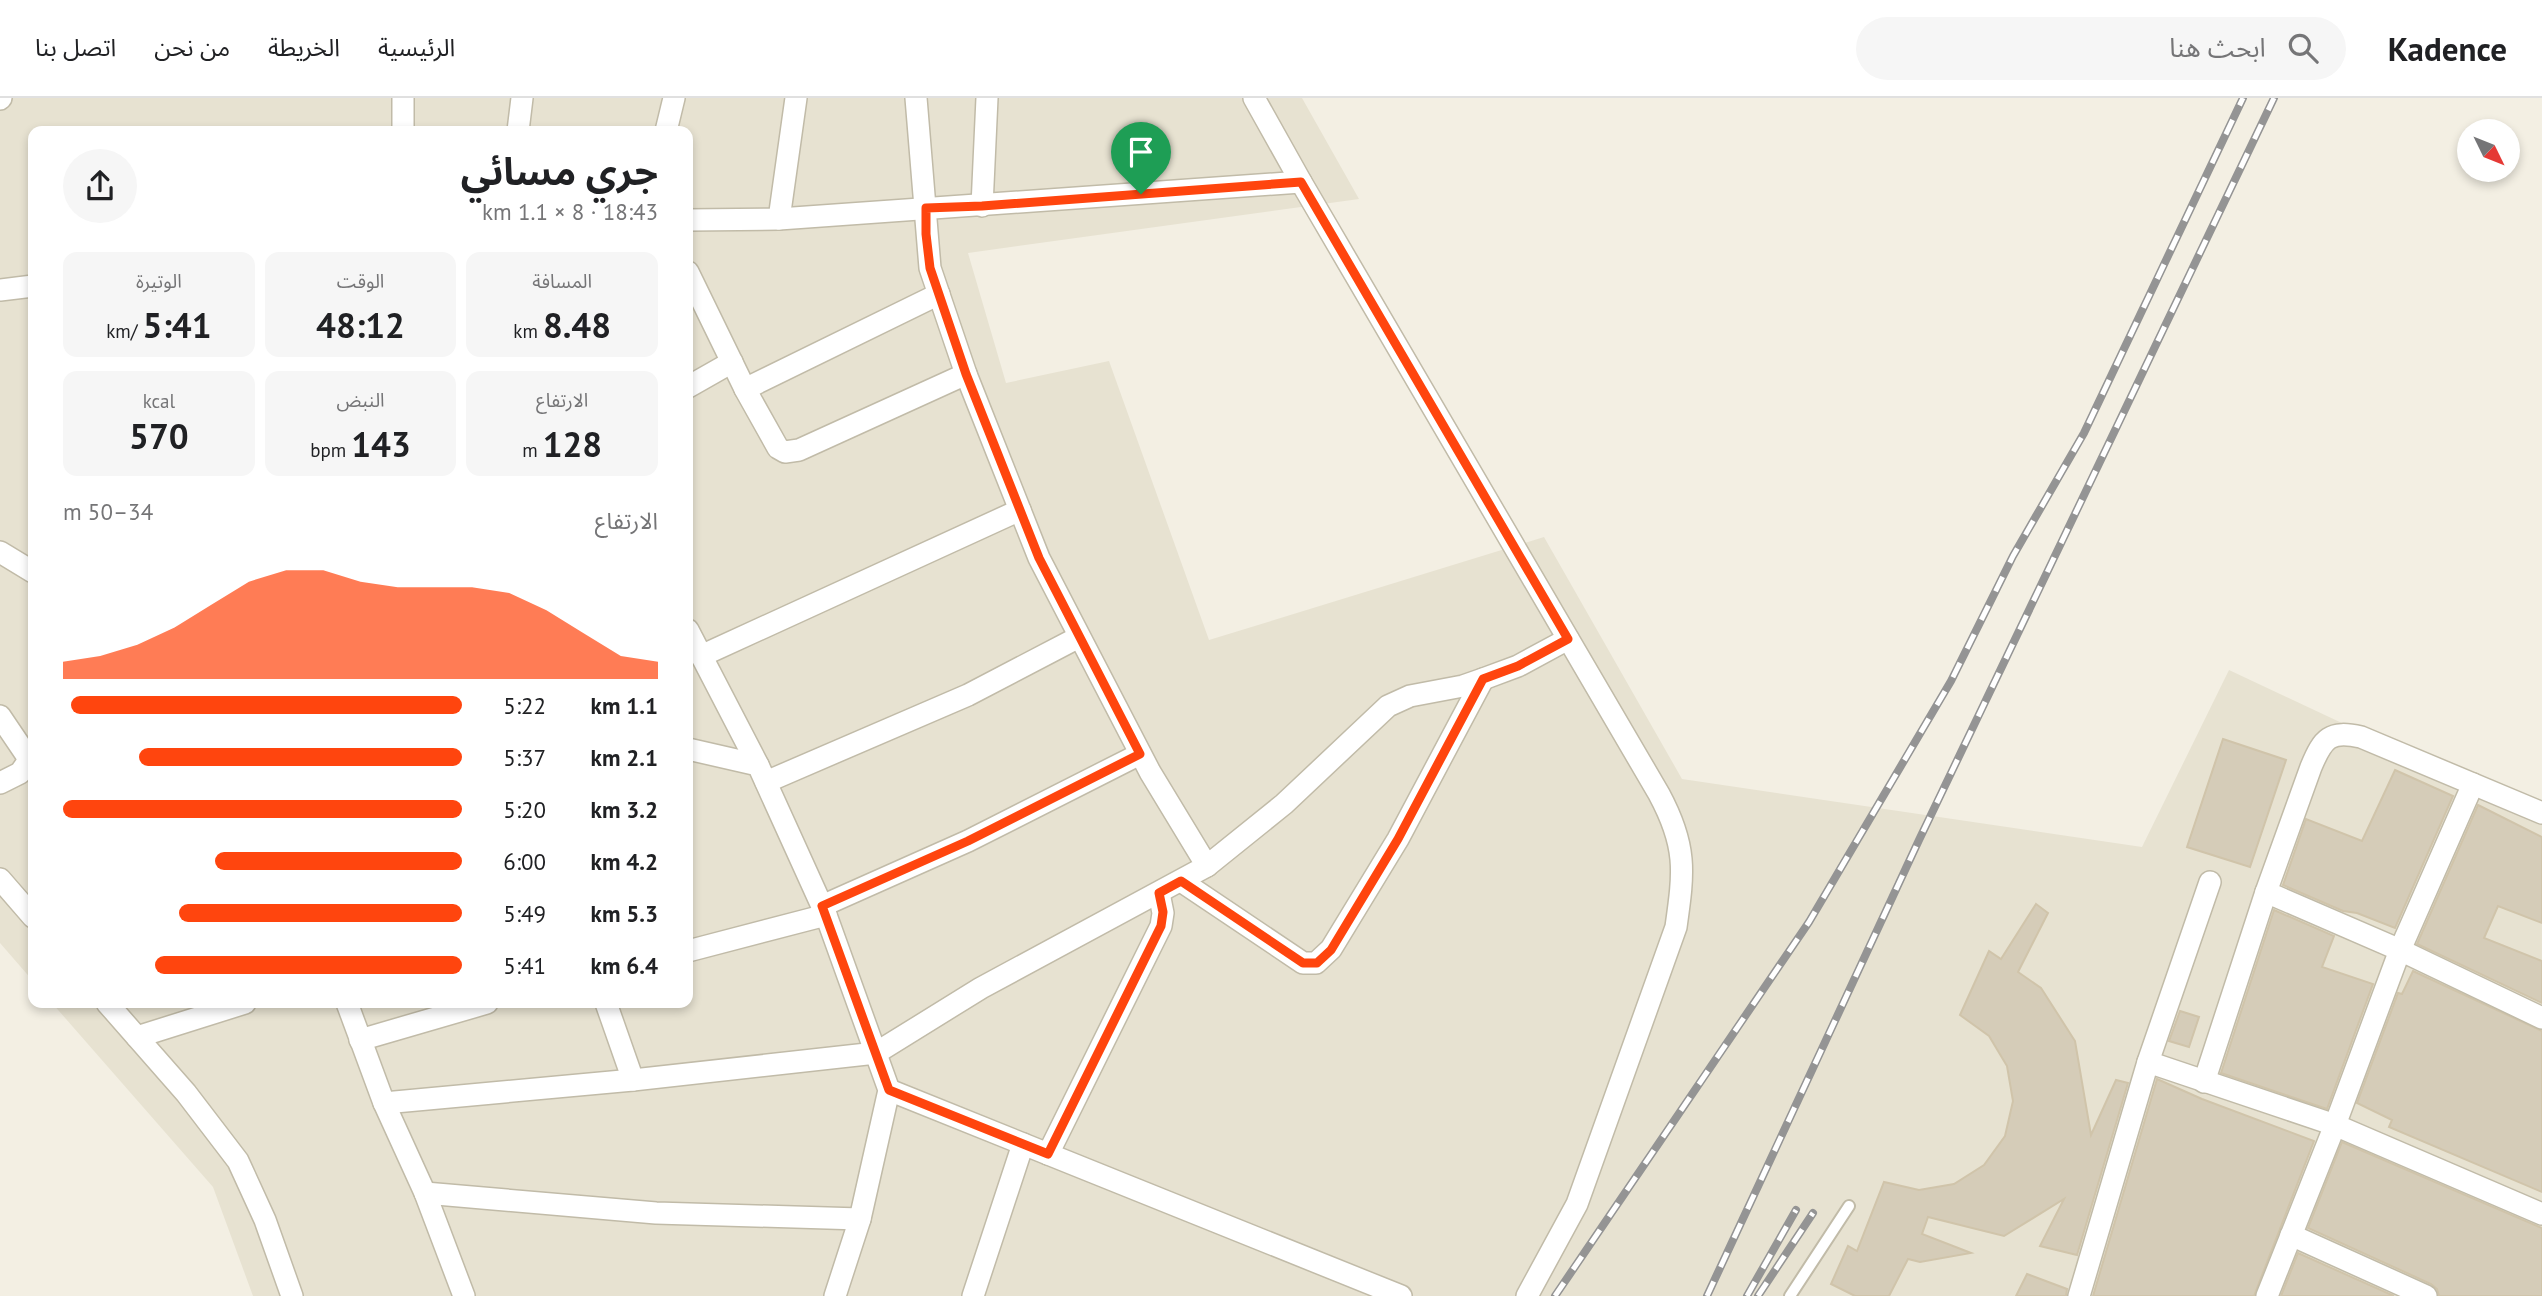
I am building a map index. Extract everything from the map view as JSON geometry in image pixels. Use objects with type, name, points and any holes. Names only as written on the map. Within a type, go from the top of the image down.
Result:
[{"type":"street","points":[[403,98],[403,126]]},
{"type":"street","points":[[519,126],[522,98]]},
{"type":"street","points":[[667,126],[674,98]]},
{"type":"street","points":[[779,219],[796,98]]},
{"type":"street","points":[[916,98],[930,268],[966,374],[1039,558],[1140,754],[1207,866]]},
{"type":"street","points":[[982,206],[987,98]]},
{"type":"street","points":[[1254,98],[1673,821],[1681,851],[1681,889],[1676,927],[1577,1204],[1527,1296]]},
{"type":"street","points":[[693,220],[779,219],[1301,182]]},
{"type":"street","points":[[693,282],[745,389],[779,447],[790,452],[966,374]]},
{"type":"street","points":[[0,290],[28,287]]},
{"type":"street","points":[[745,389],[939,294]]},
{"type":"street","points":[[693,384],[732,362]]},
{"type":"street","points":[[701,656],[1020,510]]},
{"type":"street","points":[[0,552],[28,569]]},
{"type":"street","points":[[693,752],[762,774],[968,695],[1079,637]]},
{"type":"street","points":[[384,1103],[633,1080],[876,1053],[981,988],[1207,866],[1284,804],[1388,706],[1410,696],[1463,686],[1518,666],[1568,639]]},
{"type":"street","points":[[693,640],[762,774],[824,910],[889,1090],[860,1219],[835,1296]]},
{"type":"street","points":[[1181,881],[1303,963],[1317,963],[1331,950],[1398,839],[1483,679]]},
{"type":"street","points":[[0,716],[27,756],[27,763],[20,773],[0,783]]},
{"type":"street","points":[[2204,1082],[2266,892],[2317,752],[2330,737],[2342,733],[2361,737],[2542,813]]},
{"type":"street","points":[[693,949],[824,910],[1140,754]]},
{"type":"street","points":[[2267,1296],[2400,950],[2473,784]]},
{"type":"street","points":[[0,879],[26,898]]},
{"type":"street","points":[[2079,1296],[2148,1062],[2210,883]]},
{"type":"street","points":[[2266,892],[2400,950],[2542,1018]]},
{"type":"street","points":[[1048,1154],[1161,926],[1163,912],[1159,893]]},
{"type":"street","points":[[111,1008],[238,1160],[265,1220],[292,1296]]},
{"type":"street","points":[[137,1037],[229,1008]]},
{"type":"street","points":[[349,1008],[384,1103],[468,1295]]},
{"type":"street","points":[[360,1040],[470,1008]]},
{"type":"street","points":[[608,1008],[633,1080]]},
{"type":"street","points":[[2148,1062],[2334,1125],[2542,1214]]},
{"type":"street","points":[[889,1090],[1401,1296]]},
{"type":"street","points":[[974,1296],[1023,1144]]},
{"type":"street","points":[[425,1193],[656,1213],[860,1219]]},
{"type":"street","points":[[2291,1235],[2426,1296]]},
{"type":"lane","points":[[1790,1296],[1849,1206]]},
{"type":"shaded area","points":[[0,98],[1302,98],[1359,199],[968,253],[1006,383],[1109,361],[1209,640],[1544,537],[1682,779],[2142,847],[2229,670],[2542,817],[2542,1296],[253,1296],[213,1187],[56,1008],[693,1008],[693,126],[28,126],[28,975],[0,943]]},
{"type":"building","points":[[2223,739],[2286,760],[2250,867],[2187,847]]},
{"type":"building","points":[[2395,770],[2453,796],[2395,928],[2357,913],[2343,911],[2283,885],[2306,819],[2362,841]]},
{"type":"building","points":[[2478,805],[2542,837],[2542,923],[2498,906],[2484,938],[2542,961],[2542,1003],[2417,944]]},
{"type":"building","points":[[2036,904],[2048,913],[2018,972],[2041,988],[2075,1041],[2091,1135],[2116,1080],[2128,1083],[2077,1255],[2040,1246],[2064,1199],[2004,1236],[1928,1217],[1922,1234],[1971,1253],[1920,1262],[1908,1259],[1889,1296],[1855,1296],[1831,1284],[1848,1246],[1857,1251],[1884,1182],[1919,1190],[1954,1184],[1984,1165],[2005,1136],[2013,1101],[2007,1066],[1989,1036],[1960,1015],[1989,951],[2001,959]]},
{"type":"building","points":[[2274,910],[2334,936],[2322,967],[2373,984],[2327,1109],[2221,1073]]},
{"type":"building","points":[[2413,971],[2542,1031],[2542,1192],[2389,1127],[2392,1120],[2357,1103],[2398,993],[2402,994]]},
{"type":"building","points":[[2180,1011],[2199,1017],[2189,1047],[2169,1041]]},
{"type":"building","points":[[2157,1079],[2314,1141],[2254,1296],[2093,1296]]},
{"type":"building","points":[[2342,1142],[2542,1228],[2542,1296],[2439,1296],[2437,1289],[2431,1284],[2308,1228]]},
{"type":"building","points":[[2298,1253],[2394,1296],[2281,1296]]},
{"type":"building","points":[[2027,1274],[2067,1289],[2066,1296],[2016,1296]]},
{"type":"railway","points":[[1555,1296],[1809,922],[1951,681],[2013,556],[2084,433],[2243,98]]},
{"type":"railway","points":[[1707,1296],[1919,840],[2274,98]]},
{"type":"railway","points":[[1747,1296],[1796,1210]]},
{"type":"railway","points":[[1758,1296],[1813,1213]]},
{"type":"route","points":[[1301,182],[1568,639],[1518,666],[1483,679],[1398,839],[1331,950],[1317,963],[1303,963],[1181,881],[1159,893],[1163,912],[1161,926],[1048,1154],[889,1090],[822,906],[968,841],[1140,754],[1039,558],[966,374],[930,268],[926,208],[1141,194],[1301,182]]}]
